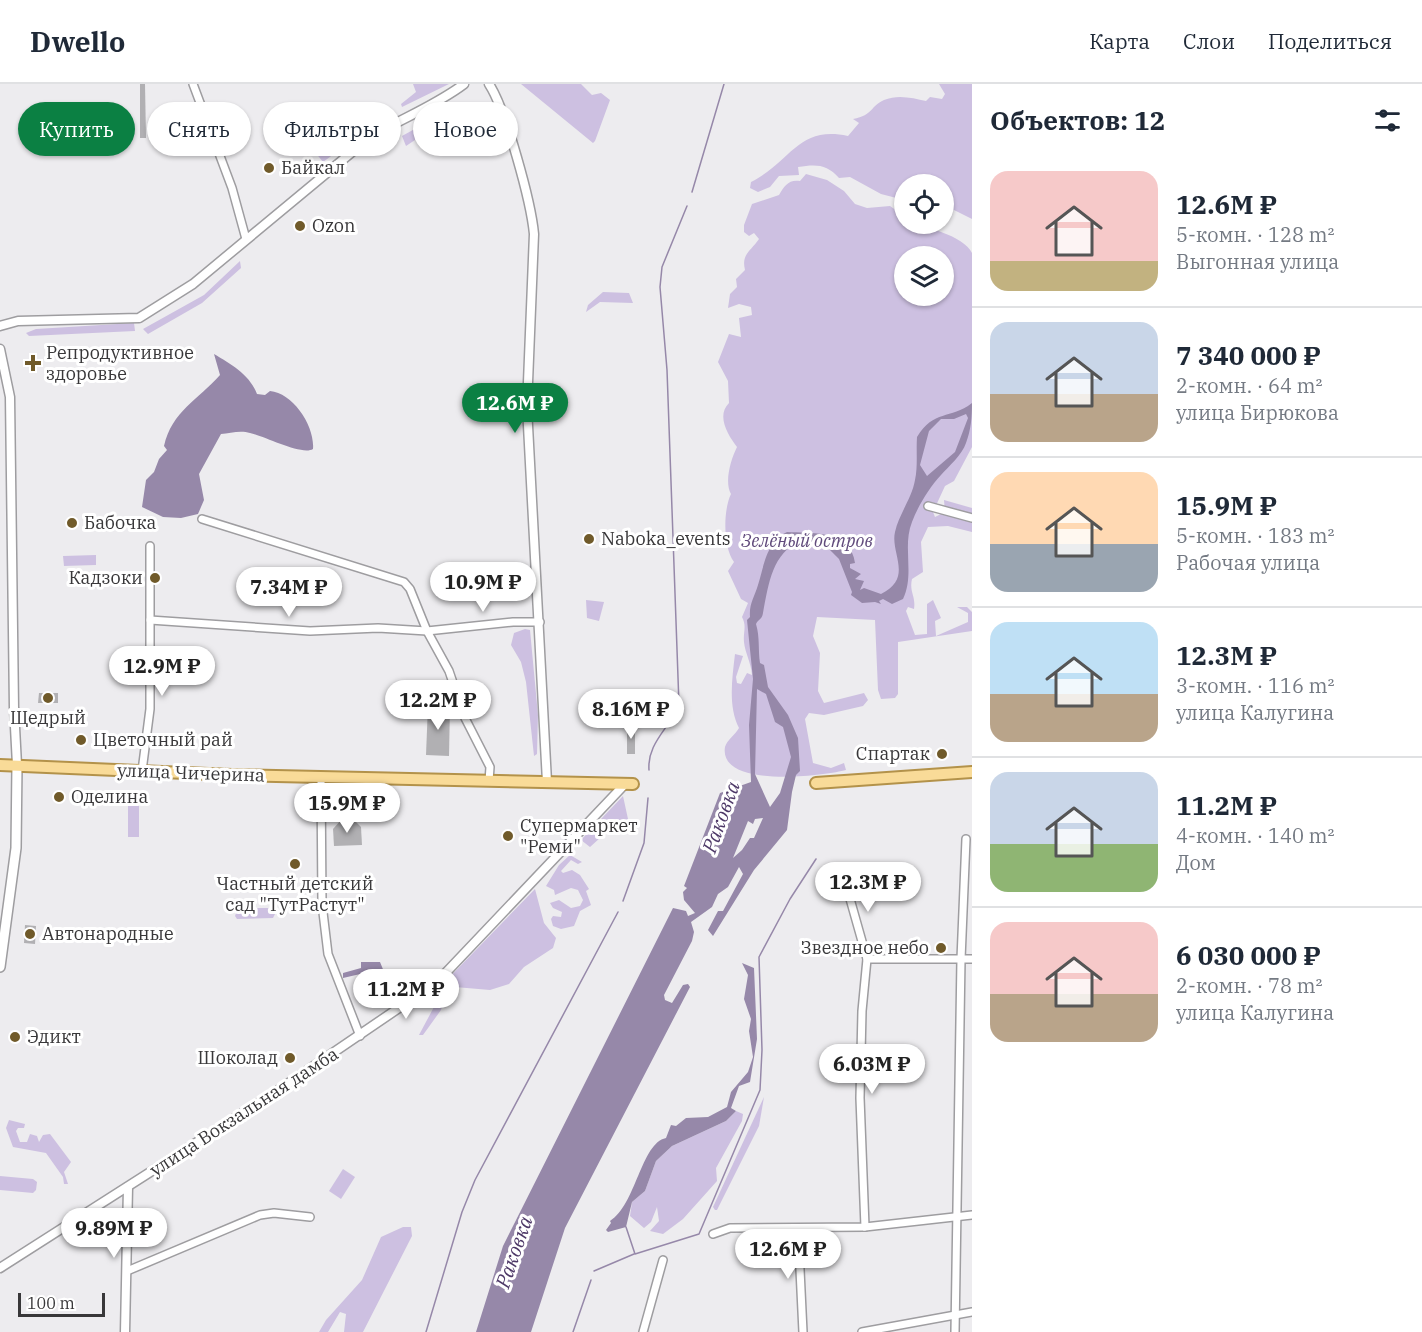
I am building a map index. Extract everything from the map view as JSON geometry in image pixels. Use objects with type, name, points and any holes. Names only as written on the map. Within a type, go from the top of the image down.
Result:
[{"type":"main road","name":"улица Чичерина","points":[[0,765],[321,777],[629,784]]},
{"type":"main road","points":[[0,966],[17,825],[17,765]]},
{"type":"main road","points":[[816,783],[972,772]]},
{"type":"street","points":[[193,84],[232,188],[246,238]]},
{"type":"street","points":[[0,326],[18,321],[139,318],[193,284],[369,138],[395,122],[444,100],[464,84]]},
{"type":"street","points":[[489,84],[512,146],[533,217],[527,406],[547,782]]},
{"type":"street","points":[[0,349],[10,397],[14,708],[17,765]]},
{"type":"street","points":[[928,506],[972,519]]},
{"type":"street","points":[[202,519],[404,582],[415,598],[427,631],[449,671],[465,718],[490,767],[489,781]]},
{"type":"street","points":[[142,771],[148,738],[150,546]]},
{"type":"street","points":[[150,620],[310,631],[378,628],[427,631],[513,622],[540,622]]},
{"type":"street","points":[[321,777],[322,904],[328,954],[360,1036]]},
{"type":"street","name":"улица Вокзальная дамба","points":[[0,1268],[360,1036],[437,982],[629,784]]},
{"type":"street","points":[[955,1332],[961,959],[966,839]]},
{"type":"street","points":[[843,874],[867,959],[862,1011],[860,1098],[865,1227]]},
{"type":"street","points":[[867,959],[972,959]]},
{"type":"street","points":[[125,1332],[128,1187]]},
{"type":"street","points":[[127,1271],[260,1215],[274,1213],[310,1217]]},
{"type":"street","points":[[713,1234],[730,1228],[865,1227],[972,1215]]},
{"type":"street","points":[[798,1228],[802,1332]]},
{"type":"street","points":[[642,1332],[663,1260]]},
{"type":"street","points":[[862,1332],[972,1312]]},
{"type":"green space","points":[[413,84],[449,84],[402,107],[401,104],[416,92]]},
{"type":"green space","points":[[521,84],[581,84],[592,95],[601,93],[610,100],[595,141],[593,143]]},
{"type":"green space","points":[[939,84],[972,84],[972,219],[954,210],[954,174],[894,174],[894,197],[881,194],[850,177],[839,178],[826,168],[810,165],[798,167],[799,175],[779,176],[770,187],[758,192],[750,188],[751,182],[765,174],[806,140],[831,134],[848,136],[859,123],[853,119],[865,115],[880,102],[895,97],[926,101],[930,97],[942,99],[945,94]]},
{"type":"green space","points":[[413,130],[413,141],[406,146],[402,136]]},
{"type":"green space","points":[[318,156],[331,156],[323,162]]},
{"type":"green space","name":"Зелёный остров","points":[[806,174],[827,180],[844,191],[855,204],[867,208],[890,206],[894,209],[894,234],[947,234],[961,241],[972,253],[972,447],[954,481],[945,486],[933,512],[935,517],[945,512],[944,500],[972,508],[972,532],[948,526],[928,527],[921,542],[923,572],[912,579],[914,609],[908,607],[906,611],[915,635],[927,634],[927,604],[933,600],[941,618],[935,621],[936,636],[968,622],[968,613],[957,607],[967,607],[972,612],[972,631],[898,642],[898,694],[895,698],[881,699],[878,690],[875,620],[817,617],[813,636],[820,653],[818,691],[824,703],[864,693],[868,700],[863,706],[824,715],[809,713],[805,719],[813,763],[831,768],[844,763],[846,770],[817,775],[775,776],[754,774],[738,769],[727,760],[725,747],[739,728],[732,702],[735,654],[743,656],[736,677],[737,683],[741,684],[747,673],[752,675],[745,646],[745,626],[742,617],[748,603],[741,599],[728,571],[734,562],[730,556],[725,529],[731,494],[728,477],[737,447],[723,419],[725,408],[729,403],[728,381],[718,362],[729,334],[741,337],[739,318],[752,315],[751,307],[739,304],[728,308],[730,294],[737,287],[736,279],[745,270],[744,260],[759,239],[754,233],[749,236],[744,232],[744,225],[752,204],[779,195],[787,184],[800,181]]},
{"type":"green space","points":[[240,261],[241,268],[202,303],[148,334],[143,329],[204,295]]},
{"type":"green space","points":[[603,292],[629,293],[633,303],[600,302],[586,312],[588,305]]},
{"type":"green space","points":[[134,323],[135,331],[29,336],[26,333],[36,329]]},
{"type":"green space","points":[[96,555],[96,565],[64,566],[63,556]]},
{"type":"green space","points":[[586,600],[604,602],[599,621],[587,618]]},
{"type":"green space","points":[[525,629],[530,630],[538,715],[537,754],[534,756],[526,682],[521,662],[511,645],[514,633]]},
{"type":"green space","points":[[128,791],[139,791],[139,837],[128,837]]},
{"type":"green space","points":[[623,796],[628,819],[622,826],[611,828],[590,847],[581,840]]},
{"type":"green space","points":[[570,855],[582,862],[578,864],[571,860],[561,871],[563,873],[572,870],[580,875],[589,889],[586,891],[591,905],[580,911],[574,926],[561,929],[553,926],[551,919],[553,916],[561,917],[562,912],[553,908],[550,903],[559,900],[571,908],[580,906],[583,900],[578,890],[571,888],[555,895],[554,890],[546,886],[559,865]]},
{"type":"green space","points":[[535,889],[544,923],[556,938],[553,948],[524,967],[509,984],[490,990],[455,987],[445,997],[441,1010],[423,1035],[419,1035],[435,1005],[440,987]]},
{"type":"green space","points":[[238,908],[273,908],[276,912],[273,918],[237,919],[235,916]]},
{"type":"green space","points":[[764,1097],[759,1126],[715,1210],[713,1207]]},
{"type":"green space","points":[[736,1111],[743,1114],[742,1121],[716,1168],[717,1181],[683,1219],[663,1234],[650,1231],[659,1221],[657,1207],[651,1222],[644,1228],[630,1216],[632,1202],[645,1191],[656,1161],[672,1146],[726,1121]]},
{"type":"green space","points":[[9,1120],[25,1124],[24,1128],[18,1128],[16,1131],[20,1142],[27,1142],[30,1134],[37,1136],[39,1142],[43,1135],[50,1134],[71,1162],[64,1172],[68,1184],[64,1184],[63,1177],[46,1153],[13,1147],[6,1128]]},
{"type":"green space","points":[[343,1169],[355,1177],[341,1199],[329,1191]]},
{"type":"green space","points":[[0,1176],[33,1179],[37,1182],[36,1190],[33,1193],[0,1190]]},
{"type":"green space","points":[[403,1227],[411,1227],[412,1236],[363,1332],[344,1332],[346,1314],[340,1312],[328,1332],[319,1332],[326,1320],[362,1280],[381,1237]]},
{"type":"water","points":[[214,354],[245,376],[257,394],[265,395],[270,391],[279,393],[294,404],[306,421],[313,440],[313,449],[292,448],[247,432],[221,434],[199,474],[204,500],[198,514],[181,518],[163,517],[142,507],[146,480],[154,472],[159,459],[167,450],[164,446],[168,434],[179,415],[220,375]]},
{"type":"water","name":"Раковка","points":[[972,403],[970,428],[964,447],[928,491],[909,531],[908,580],[903,599],[892,604],[883,599],[879,601],[881,604],[862,603],[851,595],[852,592],[839,559],[825,545],[801,540],[784,553],[773,570],[762,615],[756,624],[760,663],[764,665],[768,687],[788,715],[798,738],[800,771],[796,775],[792,792],[787,830],[754,870],[713,936],[708,930],[718,911],[723,911],[743,874],[739,867],[728,887],[718,894],[712,907],[691,922],[694,932],[692,941],[664,995],[665,1000],[672,1003],[683,985],[688,984],[690,987],[565,1228],[531,1332],[476,1332],[503,1246],[673,908],[686,911],[688,916],[695,913],[684,900],[683,892],[687,888],[684,886],[720,793],[751,782],[749,725],[753,679],[747,620],[750,617],[751,605],[770,548],[780,536],[787,532],[818,534],[838,539],[852,552],[855,563],[850,564],[850,568],[861,574],[855,579],[864,581],[860,590],[864,588],[881,594],[891,588],[899,573],[895,532],[915,480],[917,437],[923,428],[936,418]],"holes":[[[966,414],[968,418],[955,452],[927,476],[920,465],[929,431],[941,419],[954,419]],[[757,689],[766,694],[775,722],[783,727],[791,757],[780,793],[770,807],[755,774]],[[763,818],[754,838],[750,838],[733,858],[748,821],[753,824],[755,819]]]},
{"type":"water","points":[[361,962],[380,962],[387,979],[380,982],[369,972],[343,978],[343,973],[361,968]]},
{"type":"water","points":[[742,963],[754,968],[757,1039],[750,1082],[739,1086],[731,1108],[736,1111],[726,1121],[672,1146],[656,1161],[645,1191],[632,1202],[626,1227],[608,1232],[606,1230],[610,1221],[626,1202],[650,1151],[657,1142],[666,1138],[671,1125],[676,1126],[686,1118],[708,1117],[727,1107],[731,1092],[748,1072],[753,1057],[749,1031],[751,1019],[744,999],[748,975]]},
{"type":"building","points":[[140,84],[145,84],[146,138],[140,138]]},
{"type":"building","name":"Щедрый","points":[[39,693],[58,693],[58,703],[38,703]]},
{"type":"building","points":[[428,705],[450,706],[449,756],[426,755]]},
{"type":"building","points":[[627,726],[635,726],[635,754],[627,754]]},
{"type":"building","points":[[342,819],[355,821],[361,827],[362,845],[334,846],[333,829]]},
{"type":"building","name":"Автонародные","points":[[25,925],[36,926],[35,944],[24,943]]},
{"type":"waterway","points":[[692,192],[724,84]]},
{"type":"waterway","points":[[649,770],[651,752],[679,705],[667,370],[660,287],[662,267],[687,206]]},
{"type":"waterway","points":[[623,901],[644,843],[648,798]]},
{"type":"waterway","points":[[626,1227],[635,1254],[699,1234],[760,1090],[762,1050],[759,957],[790,899],[816,859]]},
{"type":"waterway","points":[[426,1332],[462,1212],[475,1180],[618,912]]},
{"type":"waterway","points":[[594,1271],[634,1254]]},
{"type":"waterway","points":[[573,1332],[591,1280]]},
{"type":"place","name":"Байкал","points":[[269,168]]},
{"type":"place","name":"Ozon","points":[[300,226]]},
{"type":"place","name":"Репродуктивное здоровье","points":[[33,363]]},
{"type":"place","name":"Бабочка","points":[[72,523]]},
{"type":"place","name":"Naboka_events","points":[[589,539]]},
{"type":"place","name":"Кадзоки","points":[[155,578]]},
{"type":"place","name":"Щедрый","points":[[48,698]]},
{"type":"place","name":"Цветочный рай","points":[[81,740]]},
{"type":"place","name":"Спартак","points":[[942,754]]},
{"type":"place","name":"Оделина","points":[[59,797]]},
{"type":"place","name":"Супермаркет \"Реми\"","points":[[508,836]]},
{"type":"place","name":"Частный детский сад \"ТутРастут\"","points":[[295,864]]},
{"type":"place","name":"Автонародные","points":[[30,934]]},
{"type":"place","name":"Звездное небо","points":[[941,948]]},
{"type":"place","name":"Эдикт","points":[[15,1037]]},
{"type":"place","name":"Шоколад","points":[[290,1058]]}]
